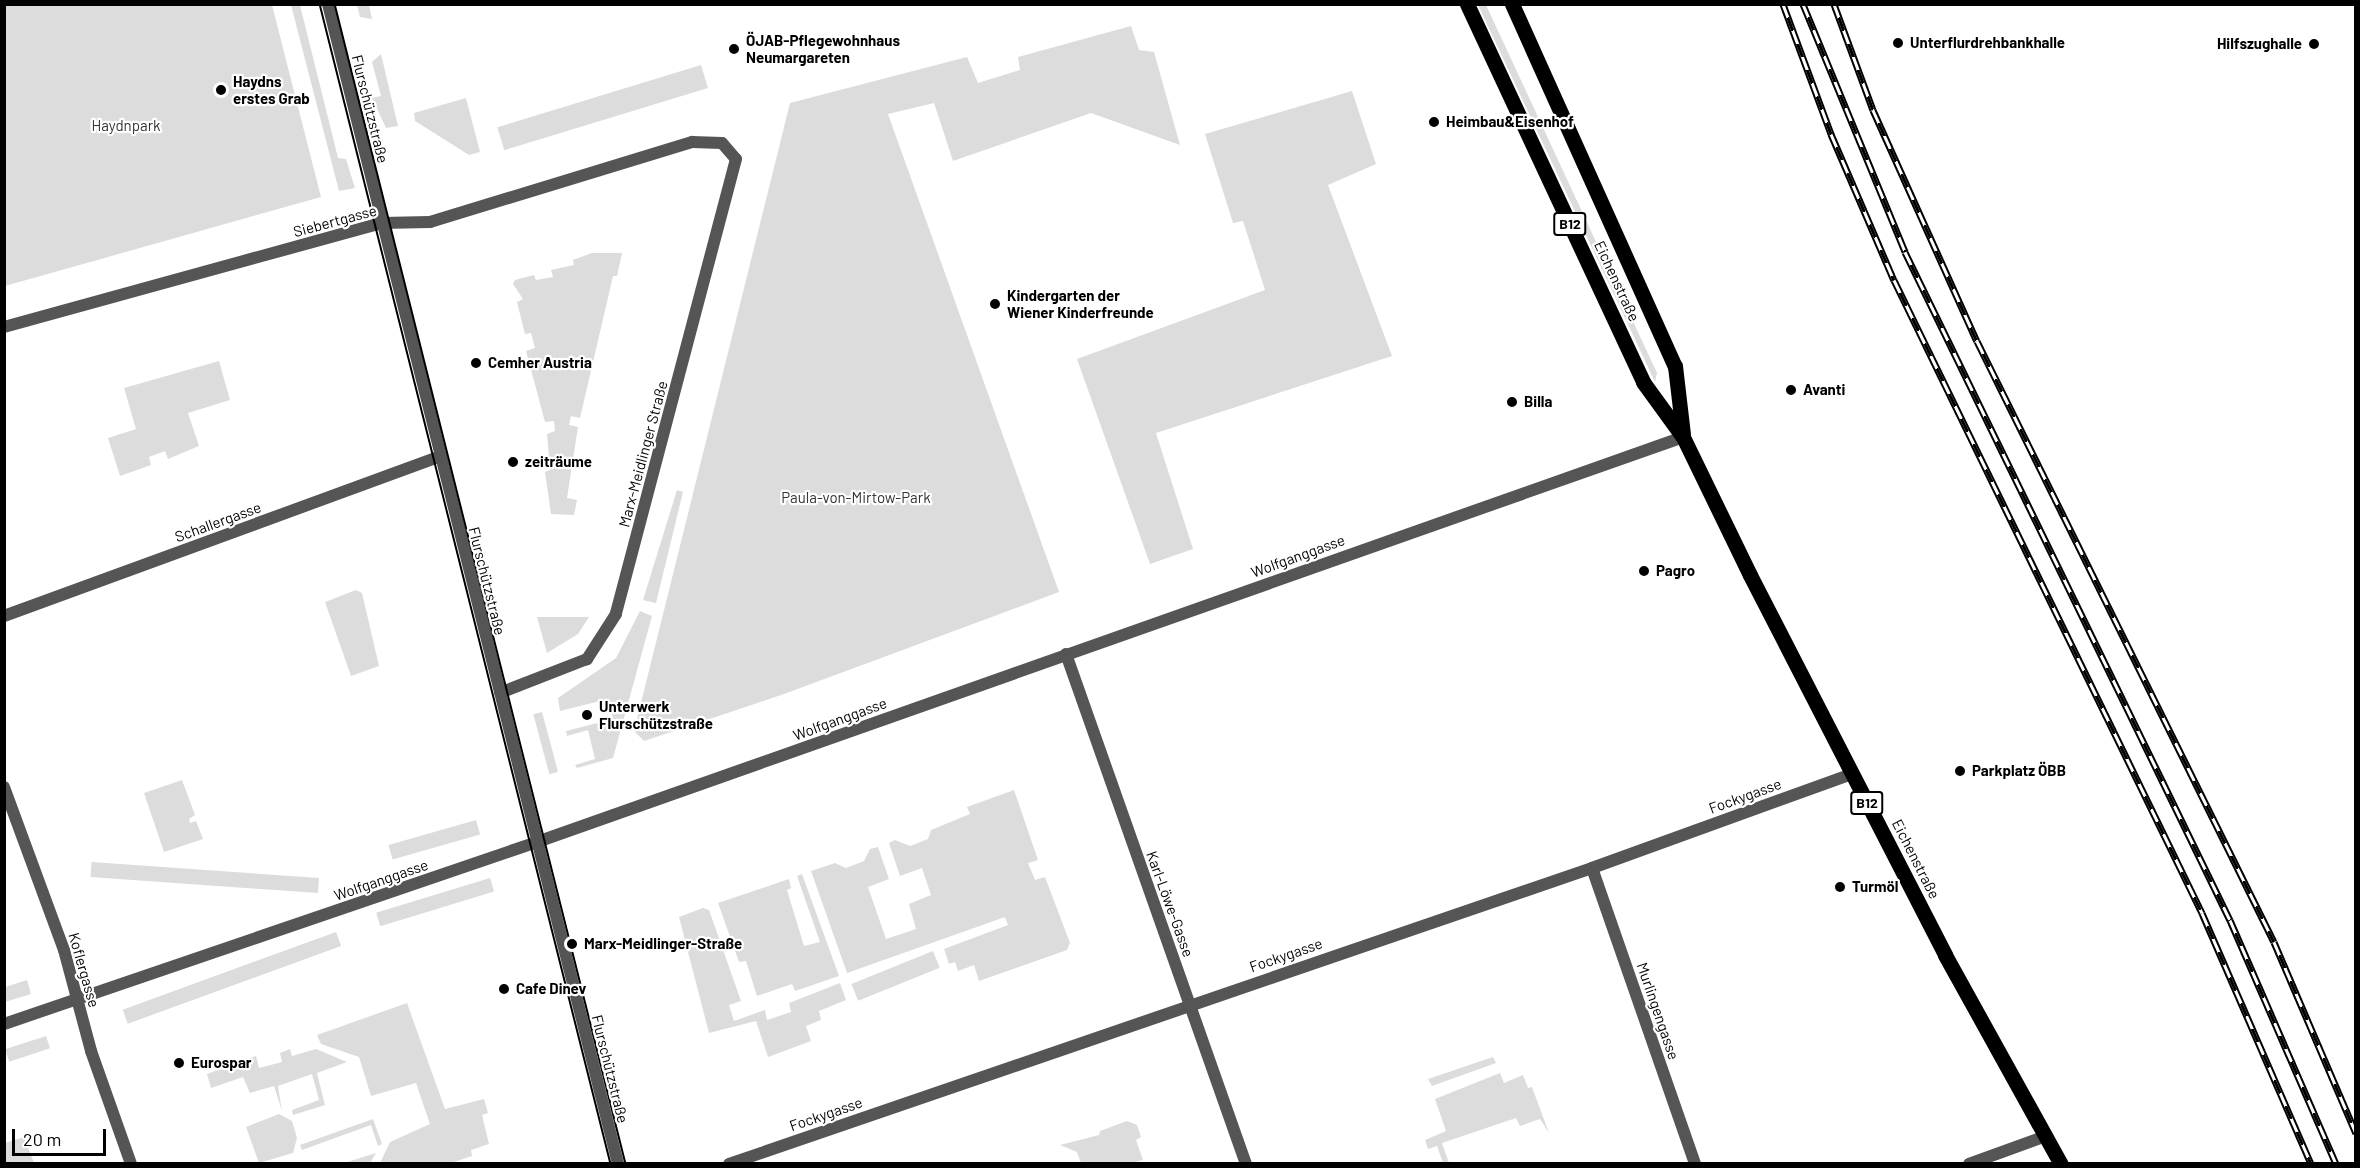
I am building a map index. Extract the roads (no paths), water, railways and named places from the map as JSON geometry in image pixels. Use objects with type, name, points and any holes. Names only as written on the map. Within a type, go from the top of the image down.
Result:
[{"type":"main road","name":"Eichenstraße","points":[[1467,4],[1643,382],[1683,436],[1945,955],[2061,1164]]},
{"type":"main road","name":"Eichenstraße","points":[[1512,4],[1675,366],[1683,436]]},
{"type":"street","name":"Flurschützstraße","points":[[328,4],[618,1164]]},
{"type":"street","name":"Siebertgasse","points":[[4,327],[382,223],[430,222],[692,142],[722,143],[736,159]]},
{"type":"street","name":"Marx-Meidlinger Straße","points":[[500,693],[587,659],[616,614],[736,159]]},
{"type":"street","name":"Wolfganggasse","points":[[4,1024],[537,842],[1683,436]]},
{"type":"street","name":"Schallergasse","points":[[4,616],[441,456]]},
{"type":"street","name":"Karl-Löwe-Gasse","points":[[1066,654],[1246,1164]]},
{"type":"street","name":"Fockygasse","points":[[729,1164],[1189,1003],[1592,868],[1852,774]]},
{"type":"street","name":"Koflergasse","points":[[4,787],[64,950],[77,999],[131,1164]]},
{"type":"street","name":"Murlingengasse","points":[[1592,868],[1695,1164]]},
{"type":"street","points":[[1969,1164],[2046,1136]]},
{"type":"tram line","points":[[320,4],[611,1164]]},
{"type":"tram line","points":[[335,4],[626,1164]]},
{"type":"railway","points":[[1783,4],[1831,134],[1894,280],[2202,913],[2311,1164]]},
{"type":"railway","points":[[1803,4],[1905,252],[2230,920],[2336,1164]]},
{"type":"railway","points":[[1834,4],[1873,110],[1977,341],[2274,942],[2356,1133]]},
{"type":"place","name":"Unterflurdrehbankhalle","points":[[1898,43]]},
{"type":"place","name":"Hilfszughalle","points":[[2314,44]]},
{"type":"place","name":"ÖJAB-Pflegewohnhaus Neumargareten","points":[[734,49]]},
{"type":"place","name":"Haydns erstes Grab","points":[[221,90]]},
{"type":"place","name":"Heimbau&Eisenhof","points":[[1434,122]]},
{"type":"place","name":"Kindergarten der Wiener Kinderfreunde","points":[[995,304]]},
{"type":"place","name":"Cemher Austria","points":[[476,363]]},
{"type":"place","name":"Avanti","points":[[1791,390]]},
{"type":"place","name":"Billa","points":[[1512,402]]},
{"type":"place","name":"zeiträume","points":[[513,462]]},
{"type":"place","name":"Pagro","points":[[1644,571]]},
{"type":"place","name":"Unterwerk Flurschützstraße","points":[[587,715]]},
{"type":"place","name":"Parkplatz ÖBB","points":[[1960,771]]},
{"type":"place","name":"Turmöl","points":[[1840,887]]},
{"type":"place","name":"Marx-Meidlinger-Straße","points":[[572,944]]},
{"type":"place","name":"Cafe Dinev","points":[[504,989]]},
{"type":"place","name":"Eurospar","points":[[179,1063]]},
{"type":"park label","name":"Haydnpark","points":[[126,126]]},
{"type":"park label","name":"Paula-von-Mirtow-Park","points":[[856,498]]}]
